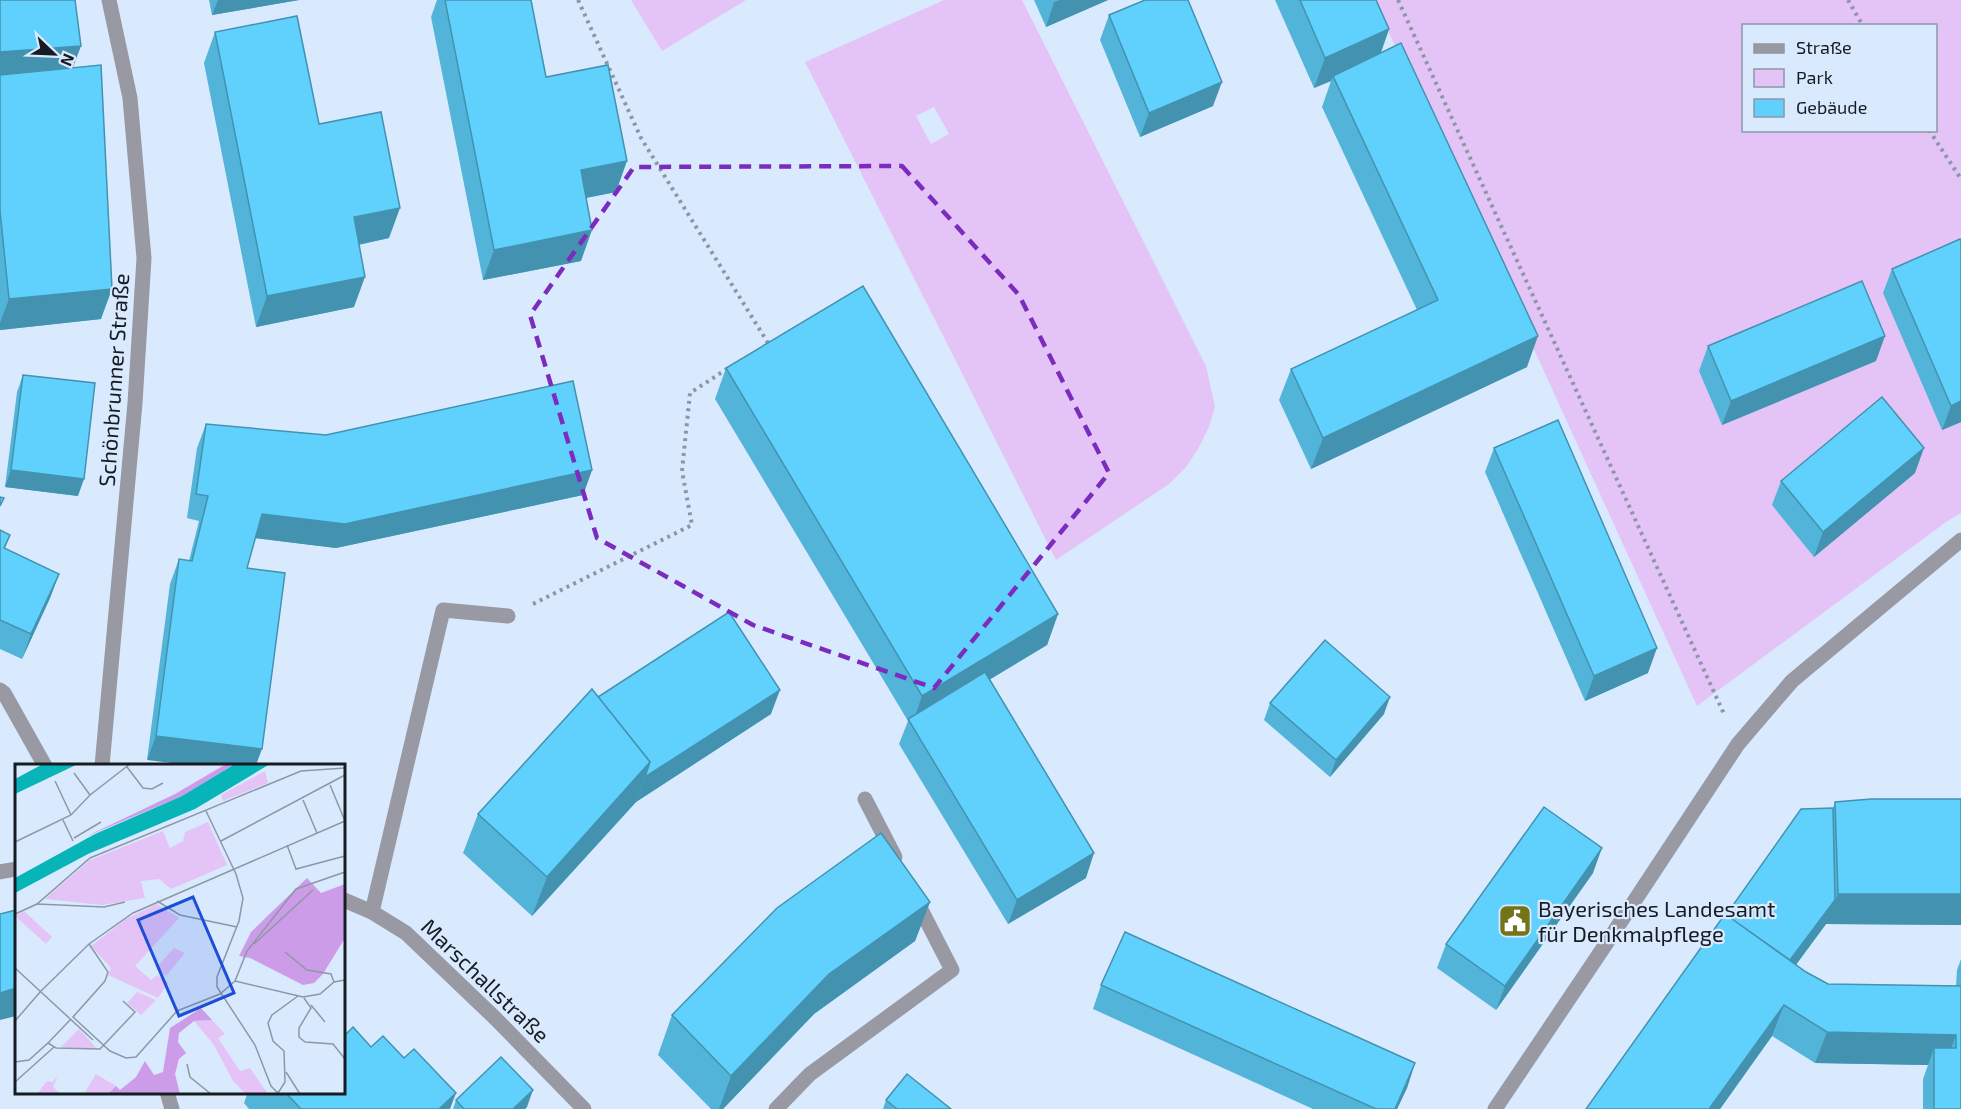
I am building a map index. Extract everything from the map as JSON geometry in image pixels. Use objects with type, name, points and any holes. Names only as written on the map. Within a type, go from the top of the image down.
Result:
[{"type":"street","name":"Schönbrunner Straße","points":[[102,764],[135,403],[144,258],[130,98],[109,0]]},
{"type":"street","points":[[1495,1109],[1738,744],[1792,681],[1961,540]]},
{"type":"street","points":[[372,912],[443,610],[508,616]]},
{"type":"street","points":[[0,690],[4,693],[44,764]]},
{"type":"street","points":[[776,1109],[810,1074],[952,970],[865,799]]},
{"type":"street","points":[[0,872],[15,869]]},
{"type":"street","name":"Marschallstraße","points":[[345,900],[372,912],[406,933],[496,1019],[584,1109]]},
{"type":"street","points":[[168,1094],[172,1109]]},
{"type":"path","points":[[578,0],[641,138],[768,343],[759,349]]},
{"type":"path","points":[[1398,0],[1738,744]]},
{"type":"path","points":[[1848,0],[1862,24]]},
{"type":"path","points":[[1930,132],[1961,179]]},
{"type":"path","points":[[508,616],[693,525],[682,471],[690,393],[729,368]]},
{"type":"highlighted area","points":[[902,166],[1019,295],[1109,473],[934,688],[753,625],[597,538],[530,315],[634,167]]},
{"type":"green space","points":[[631,0],[746,0],[662,51]]},
{"type":"green space","points":[[944,0],[1022,0],[1206,366],[1215,407],[1209,427],[1198,449],[1186,467],[1169,484],[1056,560],[805,62]],"holes":[[[934,107],[949,134],[931,144],[916,116]]]},
{"type":"green space","points":[[1374,0],[1961,0],[1961,513],[1697,706]]},
{"type":"building","points":[[0,0],[75,0],[81,46],[0,52]]},
{"type":"building","points":[[445,0],[531,0],[546,77],[608,65],[627,161],[581,170],[592,230],[494,250]]},
{"type":"building","points":[[1145,0],[1188,0],[1222,82],[1149,113],[1109,15]]},
{"type":"building","points":[[1300,0],[1376,0],[1389,29],[1325,58]]},
{"type":"building","points":[[297,16],[319,124],[381,112],[400,208],[354,217],[365,277],[267,296],[215,32]]},
{"type":"building","points":[[1401,43],[1538,336],[1323,438],[1291,369],[1438,300],[1333,76]]},
{"type":"building","points":[[101,65],[112,289],[9,299],[0,211],[0,75]]},
{"type":"building","points":[[1960,239],[1961,401],[1951,406],[1892,269]]},
{"type":"building","points":[[1862,281],[1885,336],[1731,401],[1708,346]]},
{"type":"building","points":[[863,286],[1058,614],[922,696],[726,368]]},
{"type":"building","points":[[23,375],[95,383],[84,479],[11,470]]},
{"type":"building","points":[[573,381],[592,470],[345,524],[262,514],[247,568],[285,573],[262,749],[156,736],[179,559],[192,561],[208,496],[196,494],[206,424],[326,435]]},
{"type":"building","points":[[1882,397],[1924,448],[1823,532],[1781,481]]},
{"type":"building","points":[[1558,420],[1657,648],[1594,676],[1494,448]]},
{"type":"building","points":[[0,530],[10,535],[4,548],[59,574],[31,634],[0,620]]},
{"type":"building","points":[[729,612],[780,690],[645,777],[650,762],[598,697]]},
{"type":"building","points":[[1325,640],[1390,697],[1336,760],[1270,703]]},
{"type":"building","points":[[985,672],[1094,853],[1017,900],[908,719]]},
{"type":"building","points":[[592,689],[650,762],[547,877],[478,814]]},
{"type":"building","points":[[1871,799],[1961,799],[1961,894],[1838,894],[1835,802]]},
{"type":"building","name":"Bayerisches Landesamt für Denkmalpflege","points":[[1544,807],[1602,848],[1505,986],[1446,944]]},
{"type":"building","points":[[1833,808],[1835,900],[1790,960],[1726,915],[1801,809]]},
{"type":"building","points":[[881,833],[930,902],[829,974],[731,1076],[672,1015],[777,908]]},
{"type":"building","points":[[15,910],[15,988],[0,993],[0,914]]},
{"type":"building","points":[[1725,914],[1806,972],[1828,984],[1961,986],[1961,1109],[1934,1109],[1934,1048],[1956,1048],[1956,1035],[1827,1032],[1784,1005],[1709,1109],[1586,1109]]},
{"type":"building","points":[[1125,932],[1415,1063],[1395,1109],[1376,1109],[1101,985]]},
{"type":"building","points":[[353,1027],[371,1047],[383,1036],[404,1058],[414,1049],[456,1093],[439,1109],[301,1109],[287,1094],[345,1094],[345,1035]]},
{"type":"building","points":[[501,1057],[533,1090],[513,1109],[464,1109],[456,1100]]},
{"type":"building","points":[[907,1074],[951,1109],[897,1109],[886,1100]]},
{"type":"place","name":"Bayerisches Landesamt für Denkmalpflege","points":[[1515,921]]}]
